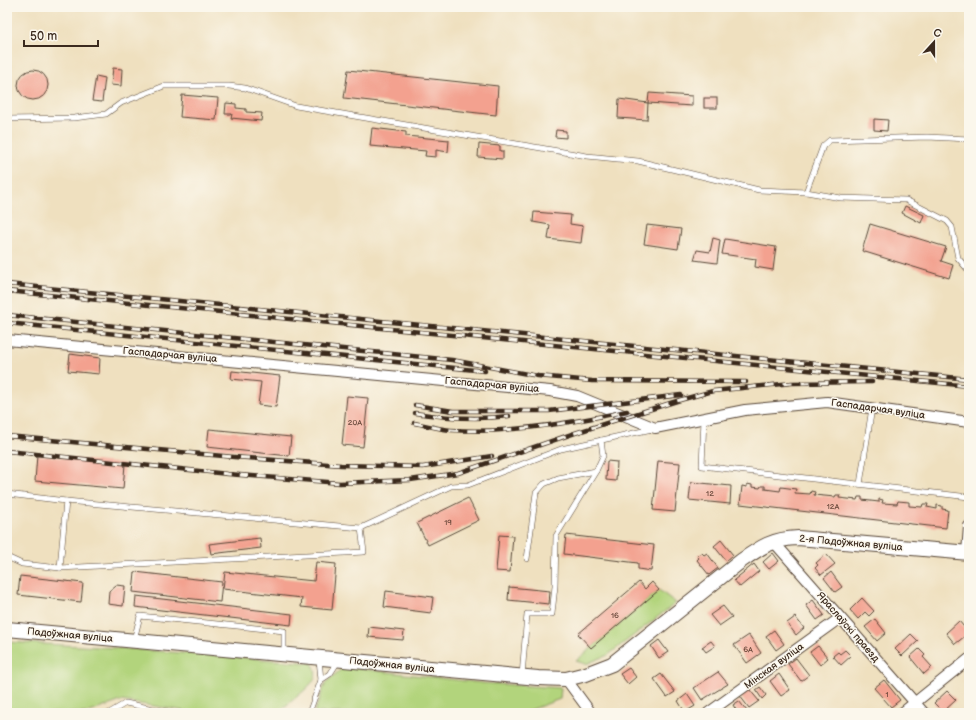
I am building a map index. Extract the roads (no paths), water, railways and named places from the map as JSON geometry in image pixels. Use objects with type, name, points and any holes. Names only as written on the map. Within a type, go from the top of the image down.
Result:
[{"type":"main road","name":"2-я Падоўжная вуліца","points":[[741,561],[757,549],[774,541],[798,538],[968,553]]},
{"type":"main road","name":"Падоўжная вуліца","points":[[7,629],[522,677],[566,679],[586,674],[612,664],[741,561]]},
{"type":"street","name":"Гаспадарчая вуліца","points":[[7,340],[550,391],[577,396],[655,428],[745,410],[827,402],[969,422]]},
{"type":"street","name":"2-я Падоўжная вуліца","points":[[968,553],[969,526]]},
{"type":"street","name":"Яраслаўскі праезд","points":[[774,541],[924,713]]},
{"type":"street","name":"Мінская вуліца","points":[[708,713],[840,618]]},
{"type":"street","points":[[902,713],[969,659]]},
{"type":"street","points":[[566,679],[591,713]]},
{"type":"lane","points":[[7,119],[74,118],[106,114],[122,103],[164,86],[229,86],[245,88],[296,106],[587,156],[638,161],[660,168],[759,190],[806,192],[841,198],[906,200],[913,202],[947,221],[952,227],[958,258],[969,271]]},
{"type":"lane","points":[[806,192],[823,146],[830,140],[927,137],[969,139]]},
{"type":"lane","points":[[860,484],[872,408]]},
{"type":"lane","points":[[704,419],[702,466],[969,497]]},
{"type":"lane","points":[[7,494],[66,501],[361,528],[451,486],[468,485],[561,450],[655,428]]},
{"type":"lane","points":[[522,677],[527,614],[552,614],[555,586],[556,536],[603,456],[601,440]]},
{"type":"lane","points":[[527,559],[536,492],[544,484],[558,478],[596,470]]},
{"type":"lane","points":[[60,568],[66,501]]},
{"type":"lane","points":[[7,557],[22,564],[60,568],[364,552],[361,528]]},
{"type":"lane","points":[[134,641],[140,616],[284,631],[284,655]]},
{"type":"lane","points":[[309,713],[321,680],[319,658]]},
{"type":"lane","points":[[321,680],[330,674],[337,666],[339,660]]},
{"type":"lane","points":[[109,713],[126,703],[171,713]]},
{"type":"railway","points":[[7,284],[969,379]]},
{"type":"railway","points":[[7,291],[969,386]]},
{"type":"railway","points":[[7,315],[452,360],[538,376],[592,381],[746,382]]},
{"type":"railway","points":[[7,323],[485,371]]},
{"type":"railway","points":[[7,451],[228,474],[340,483],[410,480],[458,473],[575,433],[713,391],[792,383],[872,382]]},
{"type":"railway","points":[[415,405],[453,411],[549,411],[681,395]]},
{"type":"railway","points":[[414,423],[451,430],[473,431],[517,429],[584,420],[627,411]]},
{"type":"railway","points":[[415,413],[462,418],[509,416]]},
{"type":"railway","points":[[7,436],[234,457],[341,465],[423,467],[492,456]]}]
